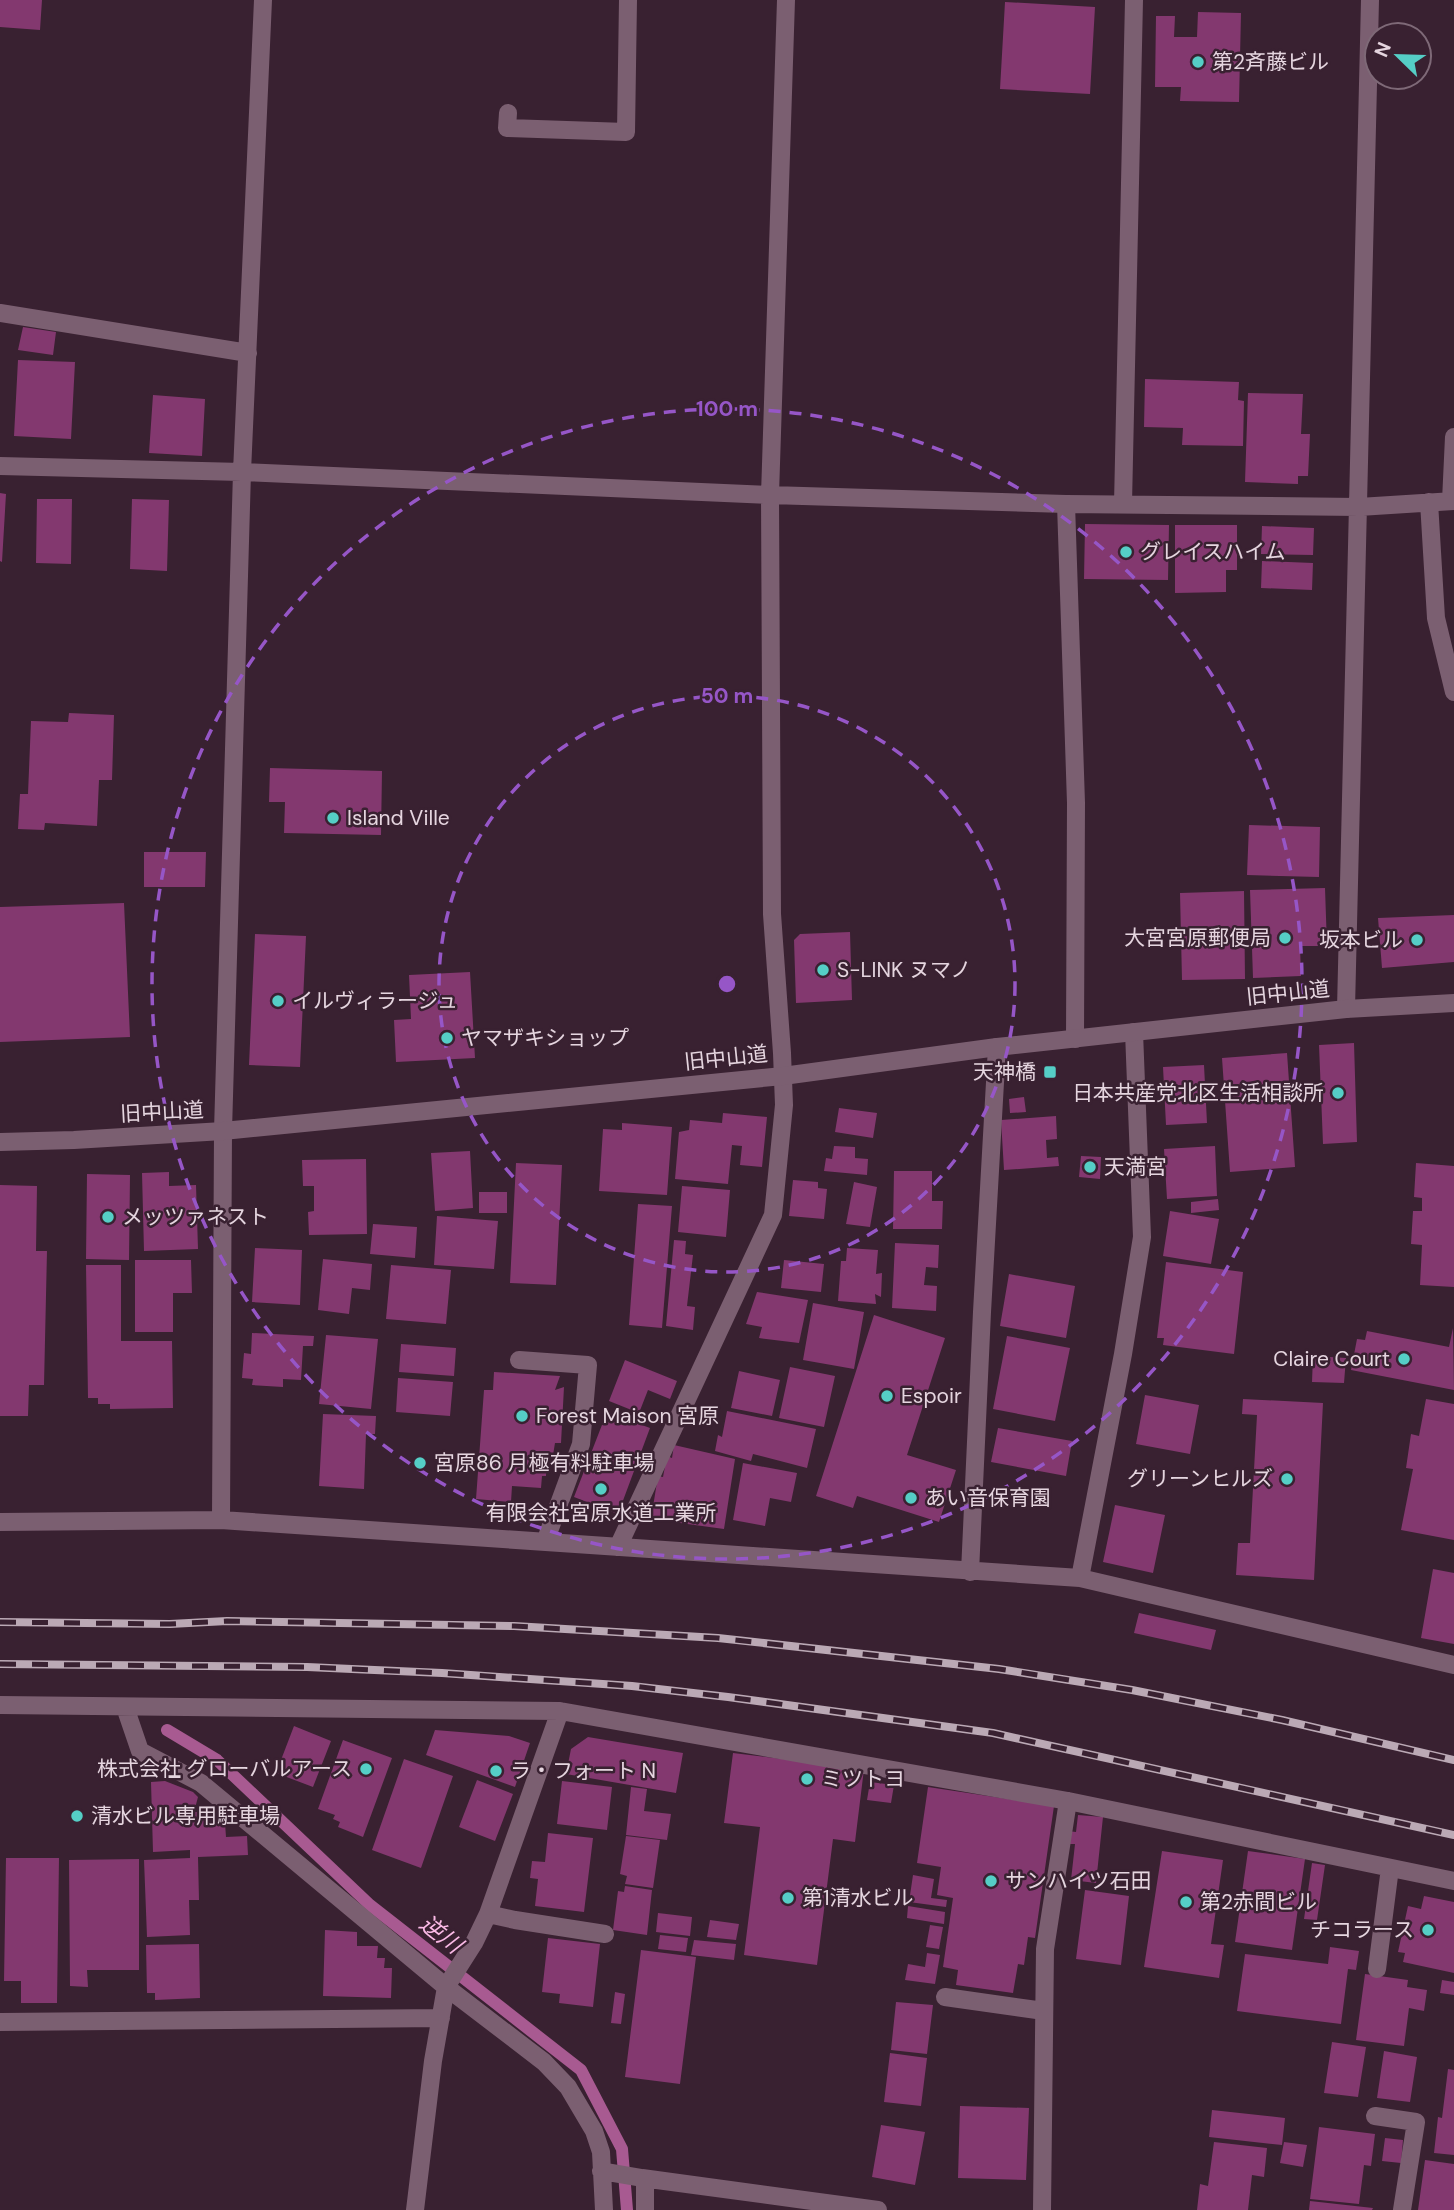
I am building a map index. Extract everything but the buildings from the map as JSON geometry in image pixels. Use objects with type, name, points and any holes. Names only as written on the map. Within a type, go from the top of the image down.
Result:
[{"type":"street","points":[[221,1520],[223,1132],[242,471],[263,0]]},
{"type":"street","points":[[508,113],[507,128],[626,132],[628,0]]},
{"type":"street","points":[[618,1547],[773,1215],[784,1105],[772,914],[770,495],[786,0]]},
{"type":"street","points":[[1123,504],[1134,0]]},
{"type":"street","points":[[1346,1009],[1370,0]]},
{"type":"street","points":[[0,313],[248,353]]},
{"type":"street","points":[[0,466],[242,471],[770,495],[1066,504],[1359,507],[1453,501],[1454,437]]},
{"type":"street","points":[[1429,502],[1436,618],[1454,692]]},
{"type":"street","points":[[1066,504],[1076,803],[1075,1040]]},
{"type":"street","name":"旧中山道","points":[[0,1142],[223,1132],[783,1076],[997,1047],[1346,1009],[1454,1003]]},
{"type":"street","points":[[1080,1578],[1123,1354],[1142,1237],[1134,1032]]},
{"type":"street","points":[[971,1572],[997,1047]]},
{"type":"street","points":[[519,1360],[588,1365],[581,1444],[545,1542]]},
{"type":"street","points":[[0,1522],[221,1520],[1080,1578],[1454,1665]]},
{"type":"street","points":[[0,1705],[560,1711],[1068,1801],[1454,1881]]},
{"type":"street","points":[[125,1707],[140,1751],[201,1783],[544,2062],[568,2087],[594,2131],[601,2152],[604,2210]]},
{"type":"street","points":[[415,2210],[433,2061],[447,1985],[474,1943],[488,1914],[560,1711]]},
{"type":"street","points":[[1042,2210],[1045,1949],[1068,1801]]},
{"type":"street","points":[[1377,1969],[1390,1868]]},
{"type":"street","points":[[488,1914],[605,1934]]},
{"type":"street","points":[[944,1997],[1044,2011]]},
{"type":"street","points":[[0,2022],[441,2018]]},
{"type":"street","points":[[1375,2116],[1416,2122],[1402,2210]]},
{"type":"street","points":[[603,2171],[878,2210]]},
{"type":"street","points":[[643,2178],[645,2210]]},
{"type":"waterway","name":"逆川","points":[[167,1730],[217,1760],[370,1905],[581,2070],[622,2149],[627,2210]]},
{"type":"railway","points":[[0,1622],[170,1624],[227,1621],[514,1626],[718,1638],[999,1669],[1132,1690],[1282,1720],[1454,1760]]},
{"type":"railway","points":[[0,1664],[307,1667],[442,1673],[632,1686],[728,1697],[993,1733],[1454,1835]]},
{"type":"place","name":"第2斉藤ビル","points":[[1198,62]]},
{"type":"place","name":"グレイスハイム","points":[[1126,552]]},
{"type":"place","name":"Island Ville","points":[[333,818]]},
{"type":"place","name":"大宮宮原郵便局","points":[[1285,938]]},
{"type":"place","name":"坂本ビル","points":[[1417,940]]},
{"type":"place","name":"S-LINK ヌマノ","points":[[823,970]]},
{"type":"place","name":"イルヴィラージュ","points":[[278,1001]]},
{"type":"place","name":"ヤマザキショップ","points":[[447,1038]]},
{"type":"place","name":"天神橋","points":[[1050,1072]]},
{"type":"place","name":"日本共産党北区生活相談所","points":[[1338,1093]]},
{"type":"place","name":"天満宮","points":[[1090,1167]]},
{"type":"place","name":"メッツァネスト","points":[[108,1217]]},
{"type":"place","name":"Claire Court","points":[[1404,1359]]},
{"type":"place","name":"Espoir","points":[[887,1396]]},
{"type":"place","name":"Forest Maison 宮原","points":[[522,1416]]},
{"type":"place","name":"宮原86 月極有料駐車場","points":[[420,1463]]},
{"type":"place","name":"グリーンヒルズ","points":[[1287,1479]]},
{"type":"place","name":"有限会社宮原水道工業所","points":[[601,1489]]},
{"type":"place","name":"あい音保育園","points":[[911,1498]]},
{"type":"place","name":"株式会社 グローバルアース","points":[[366,1769]]},
{"type":"place","name":"ラ・フォート N","points":[[496,1771]]},
{"type":"place","name":"ミツトヨ","points":[[807,1779]]},
{"type":"place","name":"清水ビル専用駐車場","points":[[77,1816]]},
{"type":"place","name":"サンハイツ石田","points":[[991,1881]]},
{"type":"place","name":"第1清水ビル","points":[[788,1898]]},
{"type":"place","name":"第2赤間ビル","points":[[1186,1902]]},
{"type":"place","name":"チコラース","points":[[1428,1930]]}]
